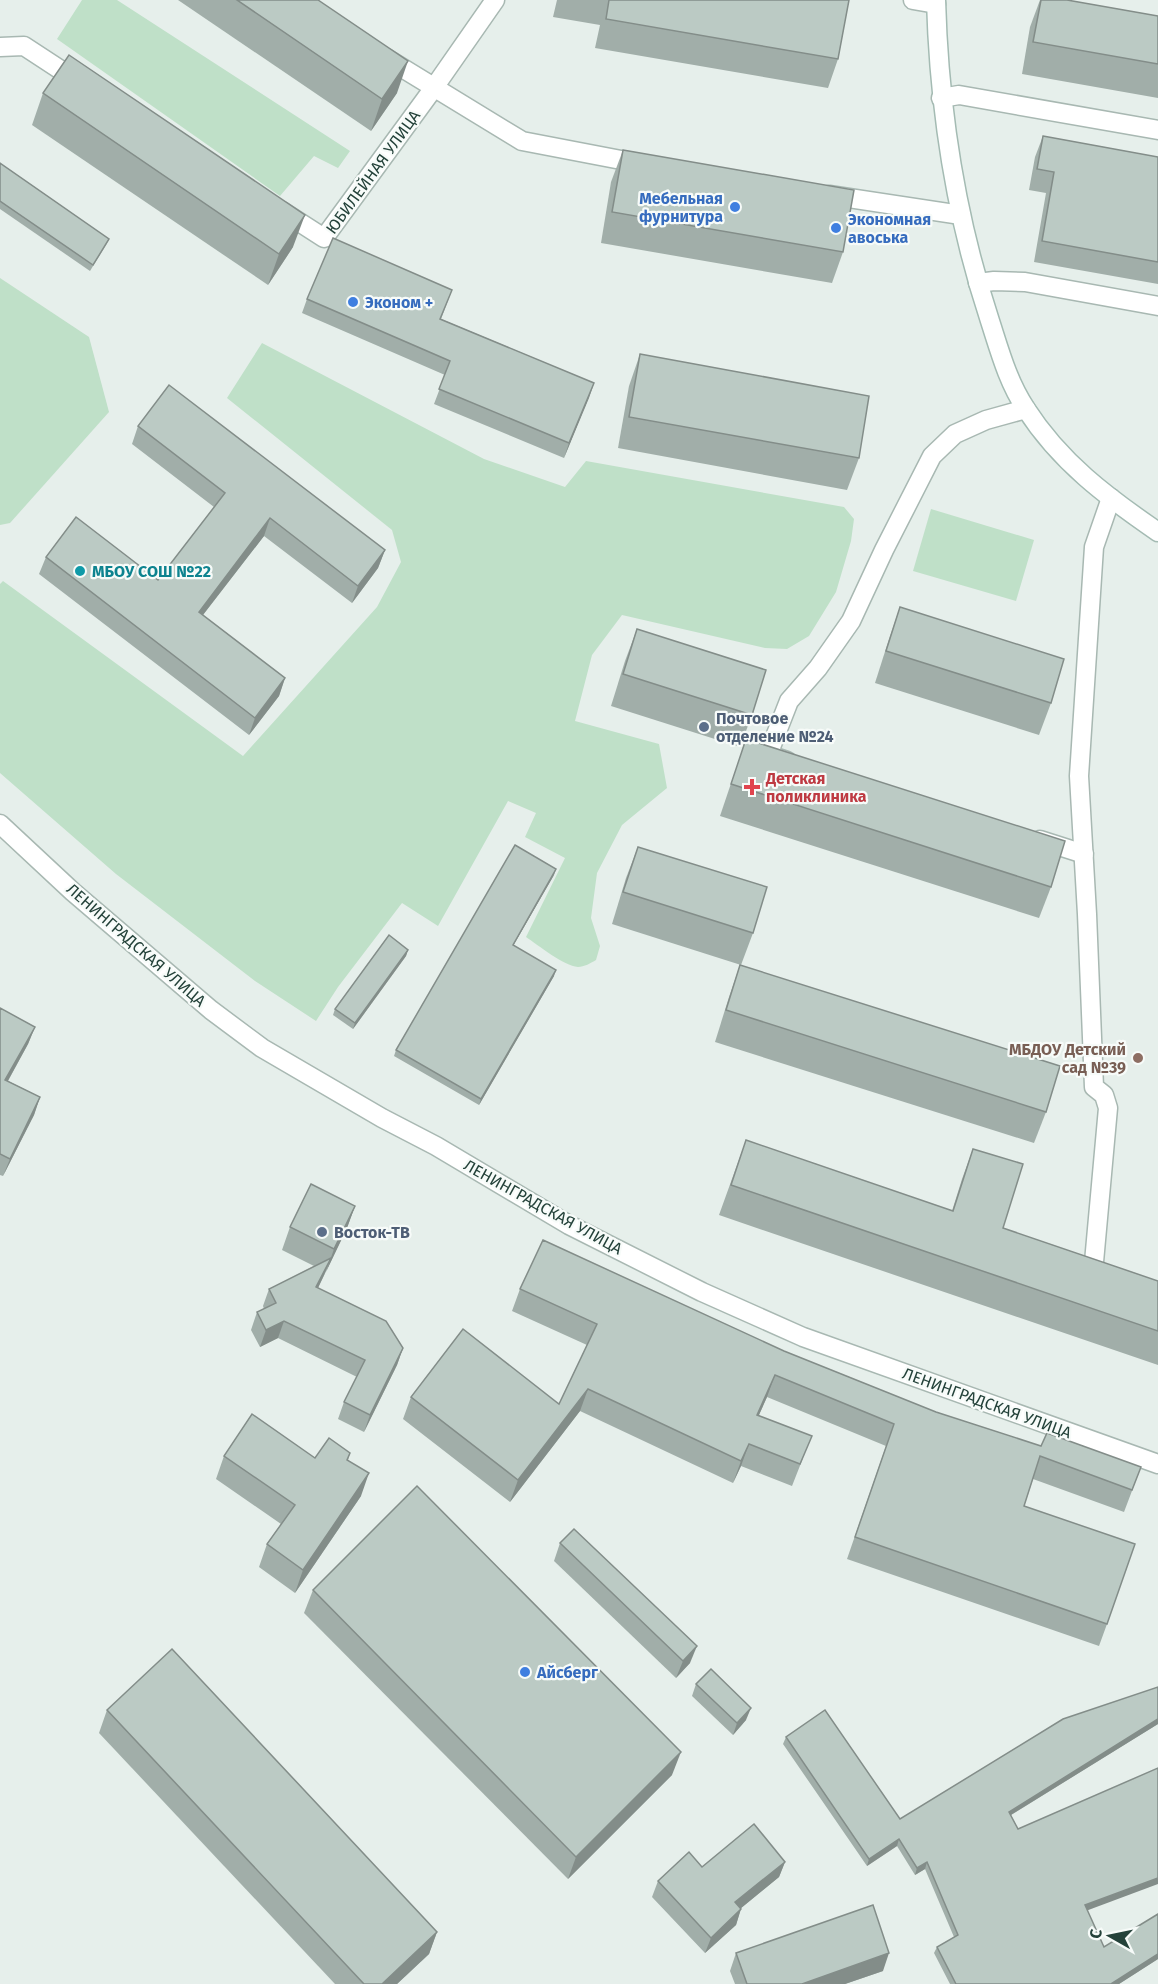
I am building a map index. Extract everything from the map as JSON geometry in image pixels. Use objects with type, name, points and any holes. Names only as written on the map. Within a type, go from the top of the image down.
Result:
[{"type":"street","name":"ЮБИЛЕЙНАЯ УЛИЦА","points":[[264,200],[324,238],[434,89],[495,0]]},
{"type":"street","points":[[913,0],[936,2],[942,98],[961,215],[978,283],[1008,377],[1026,409],[1053,445],[1087,480],[1158,532]]},
{"type":"street","points":[[0,47],[24,46],[94,91]]},
{"type":"street","points":[[375,51],[522,141],[656,166]]},
{"type":"street","points":[[942,98],[959,94],[1158,130]]},
{"type":"street","points":[[808,191],[961,215]]},
{"type":"street","points":[[978,283],[1025,282],[1158,306]]},
{"type":"street","points":[[806,766],[772,756],[771,747],[789,701],[818,668],[851,621],[932,456],[955,434],[986,420],[1026,409]]},
{"type":"street","points":[[1111,498],[1094,547],[1079,776],[1094,1087],[1104,1095],[1108,1108],[1092,1273],[1114,1281]]},
{"type":"street","name":"ЛЕНИНГРАДСКАЯ УЛИЦА","points":[[0,824],[73,892],[211,1010],[262,1048],[364,1108],[436,1146],[568,1225],[702,1292],[803,1336],[1158,1464]]},
{"type":"street","points":[[1028,837],[1084,854]]},
{"type":"green space","points":[[82,0],[117,0],[350,151],[338,168],[314,156],[280,196],[57,39]]},
{"type":"green space","points":[[0,278],[89,337],[109,412],[10,523],[0,525]]},
{"type":"green space","points":[[262,343],[484,459],[565,487],[586,461],[844,507],[854,519],[851,541],[836,592],[809,636],[787,649],[765,648],[622,615],[592,655],[575,721],[659,744],[667,788],[622,825],[597,873],[591,918],[600,946],[596,960],[585,966],[572,966],[526,937],[565,858],[525,837],[536,813],[508,801],[438,926],[402,903],[338,987],[316,1021],[255,981],[116,874],[0,773],[0,584],[3,581],[243,756],[377,607],[401,562],[392,530],[227,398]]},
{"type":"green space","points":[[931,509],[1034,540],[1016,601],[913,571]]},
{"type":"building","points":[[237,0],[318,0],[408,61],[382,99]]},
{"type":"building","points":[[609,0],[849,0],[838,59],[606,19]]},
{"type":"building","points":[[1041,0],[1067,0],[1158,16],[1158,64],[1033,42]]},
{"type":"building","points":[[69,55],[305,215],[279,254],[43,93]]},
{"type":"building","points":[[1043,136],[1158,157],[1158,262],[1042,241],[1054,172],[1037,169]]},
{"type":"building","points":[[623,150],[854,190],[843,252],[612,212]]},
{"type":"building","points":[[0,163],[109,239],[93,265],[0,201]]},
{"type":"building","points":[[333,238],[452,290],[440,319],[594,383],[569,443],[439,389],[450,361],[307,299]]},
{"type":"building","points":[[640,354],[869,396],[859,458],[629,417]]},
{"type":"building","name":"МБОУ СОШ №22","points":[[169,385],[385,550],[358,586],[270,518],[199,612],[285,678],[255,718],[46,557],[76,517],[158,580],[225,493],[138,426]]},
{"type":"building","points":[[900,607],[1064,659],[1051,703],[886,651]]},
{"type":"building","points":[[637,629],[766,670],[752,715],[623,674]]},
{"type":"building","points":[[746,739],[1065,841],[1051,887],[731,784]]},
{"type":"building","points":[[515,845],[556,869],[513,945],[556,970],[481,1099],[396,1050]]},
{"type":"building","points":[[638,847],[767,887],[753,933],[623,892]]},
{"type":"building","points":[[389,935],[408,950],[355,1023],[335,1009]]},
{"type":"building","points":[[740,965],[1060,1066],[1046,1112],[726,1010]]},
{"type":"building","points":[[0,1008],[35,1027],[5,1080],[40,1097],[10,1159],[0,1154]]},
{"type":"building","points":[[746,1140],[953,1211],[973,1149],[1023,1164],[1003,1228],[1158,1281],[1158,1331],[731,1185]]},
{"type":"building","points":[[311,1184],[355,1206],[334,1249],[290,1227]]},
{"type":"building","points":[[543,1240],[784,1351],[936,1412],[1041,1446],[1047,1433],[1141,1467],[1132,1490],[1040,1456],[1024,1506],[1135,1544],[1107,1624],[855,1537],[894,1424],[775,1375],[757,1415],[812,1436],[800,1464],[749,1444],[741,1461],[588,1389],[518,1480],[411,1397],[463,1329],[559,1404],[597,1324],[520,1289]]},
{"type":"building","points":[[331,1258],[316,1287],[386,1321],[403,1348],[370,1415],[344,1402],[365,1360],[284,1321],[266,1330],[257,1312],[276,1303],[269,1289]]},
{"type":"building","points":[[252,1414],[315,1458],[329,1438],[350,1453],[347,1460],[369,1473],[303,1570],[267,1544],[295,1505],[224,1456]]},
{"type":"building","points":[[417,1486],[681,1752],[576,1857],[313,1590]]},
{"type":"building","points":[[574,1529],[697,1646],[683,1661],[560,1543]]},
{"type":"building","points":[[172,1649],[437,1932],[382,1984],[364,1984],[107,1710]]},
{"type":"building","points":[[711,1669],[751,1708],[737,1723],[696,1684]]},
{"type":"building","points":[[1158,1687],[1158,1719],[1009,1812],[1018,1829],[1158,1768],[1158,1878],[1085,1905],[1104,1947],[1158,1914],[1158,1954],[1111,1984],[956,1984],[937,1947],[958,1935],[927,1862],[917,1868],[899,1839],[869,1859],[786,1737],[825,1710],[900,1819],[1063,1719]]},
{"type":"building","points":[[754,1824],[785,1862],[735,1902],[741,1909],[711,1938],[658,1881],[689,1852],[702,1867]]},
{"type":"building","points":[[873,1905],[889,1953],[802,1984],[747,1984],[736,1953]]},
{"type":"place","name":"Мебельная фурнитура","points":[[735,207]]},
{"type":"place","name":"Экономная авоська","points":[[836,228]]},
{"type":"place","name":"Эконом +","points":[[353,302]]},
{"type":"place","name":"МБОУ СОШ №22","points":[[80,571]]},
{"type":"place","name":"Почтовое отделение №24","points":[[704,727]]},
{"type":"place","name":"Детская поликлиника","points":[[752,787]]},
{"type":"place","name":"МБДОУ Детский сад №39","points":[[1138,1058]]},
{"type":"place","name":"Восток-ТВ","points":[[322,1232]]},
{"type":"place","name":"Айсберг","points":[[525,1672]]}]
